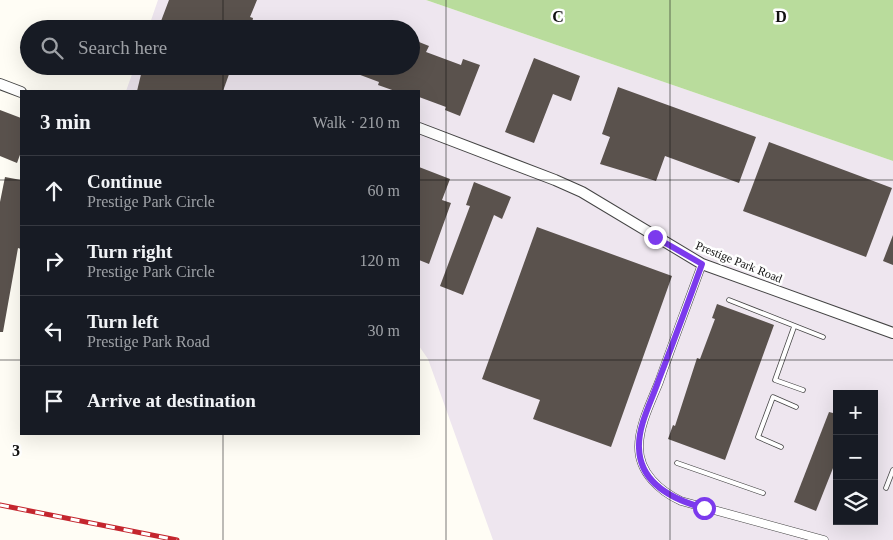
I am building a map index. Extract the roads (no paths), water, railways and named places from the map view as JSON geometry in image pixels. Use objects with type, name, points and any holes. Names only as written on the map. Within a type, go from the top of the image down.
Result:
[{"type":"street","points":[[0,84],[20,92]]},
{"type":"street","name":"Prestige Park Road","points":[[420,128],[582,192],[702,264],[893,333]]},
{"type":"street","points":[[702,264],[644,420],[639,448],[642,462],[651,479],[665,493],[681,501],[824,540]]},
{"type":"lane","points":[[730,300],[823,337]]},
{"type":"lane","points":[[794,326],[775,380],[803,390]]},
{"type":"lane","points":[[782,447],[758,437],[773,397],[796,406]]},
{"type":"lane","points":[[677,463],[763,493]]},
{"type":"lane","points":[[886,488],[893,470]]},
{"type":"railway","points":[[0,505],[177,540]]}]
